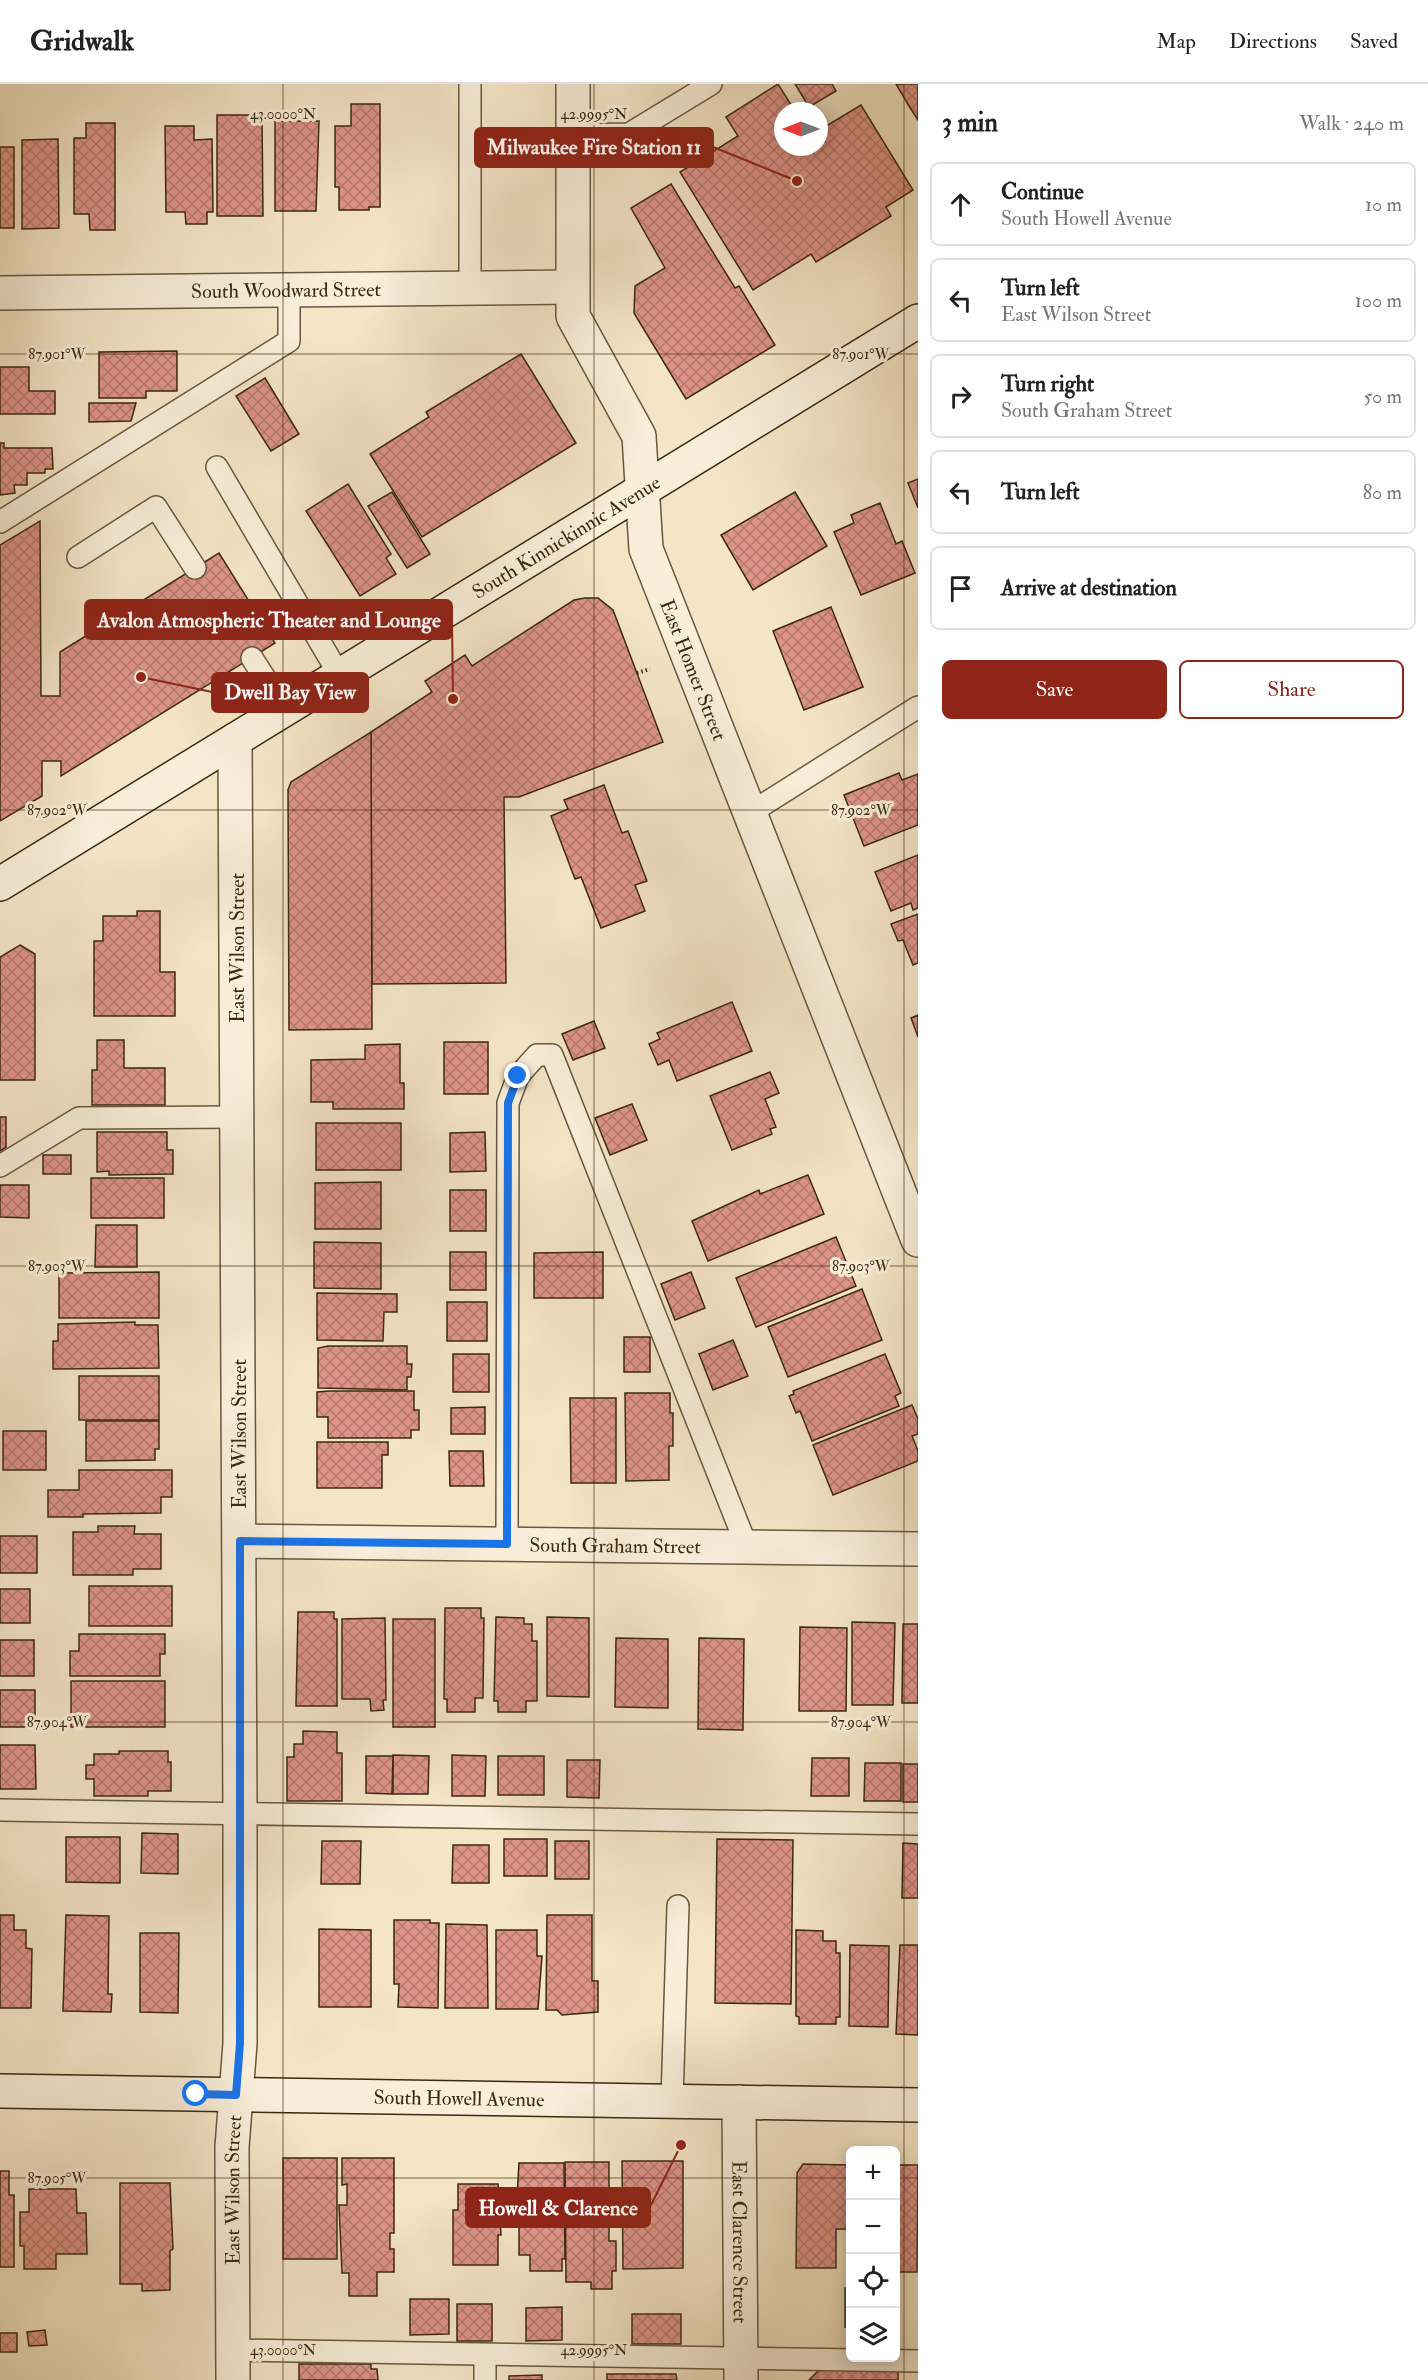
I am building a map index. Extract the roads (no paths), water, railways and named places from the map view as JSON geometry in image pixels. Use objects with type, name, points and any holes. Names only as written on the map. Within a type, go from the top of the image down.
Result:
[{"type":"street","name":"East Homer Street","points":[[573,84],[573,316],[639,436],[646,549],[918,1240]]},
{"type":"street","name":"South Woodward Street","points":[[0,293],[572,287]]},
{"type":"street","name":"South Kinnickinnic Avenue","points":[[0,884],[918,321]]},
{"type":"street","name":"East Wilson Street","points":[[232,2365],[232,2147],[240,2043],[240,1541],[235,740]]},
{"type":"street","name":"South Graham Street","points":[[240,1541],[918,1549]]},
{"type":"street","name":"South Howell Avenue","points":[[0,2091],[918,2105]]},
{"type":"street","name":"East Clarence Street","points":[[739,2102],[740,2370]]},
{"type":"lane","points":[[470,84],[470,288]]},
{"type":"lane","points":[[572,135],[629,134],[711,84]]},
{"type":"lane","points":[[0,522],[290,341],[290,290]]},
{"type":"lane","points":[[217,467],[340,676]]},
{"type":"lane","points":[[78,557],[156,507],[195,568]]},
{"type":"lane","points":[[252,658],[285,710]]},
{"type":"lane","points":[[750,813],[918,707]]},
{"type":"lane","points":[[507,1544],[508,1103],[518,1076],[524,1069],[537,1055],[552,1055],[747,1547]]},
{"type":"lane","points":[[0,1167],[80,1118],[238,1118]]},
{"type":"lane","points":[[0,1810],[918,1824]]},
{"type":"lane","points":[[672,2102],[678,1906]]},
{"type":"lane","points":[[485,2355],[485,2380]]},
{"type":"lane","points":[[232,2365],[485,2355],[740,2370],[918,2361]]},
{"type":"place","name":"Milwaukee Fire Station 11","points":[[797,181]]},
{"type":"place","name":"Dwell Bay View","points":[[141,677]]},
{"type":"place","name":"Avalon Atmospheric Theater and Lounge","points":[[453,699]]},
{"type":"place","name":"Howell & Clarence","points":[[681,2145]]}]
